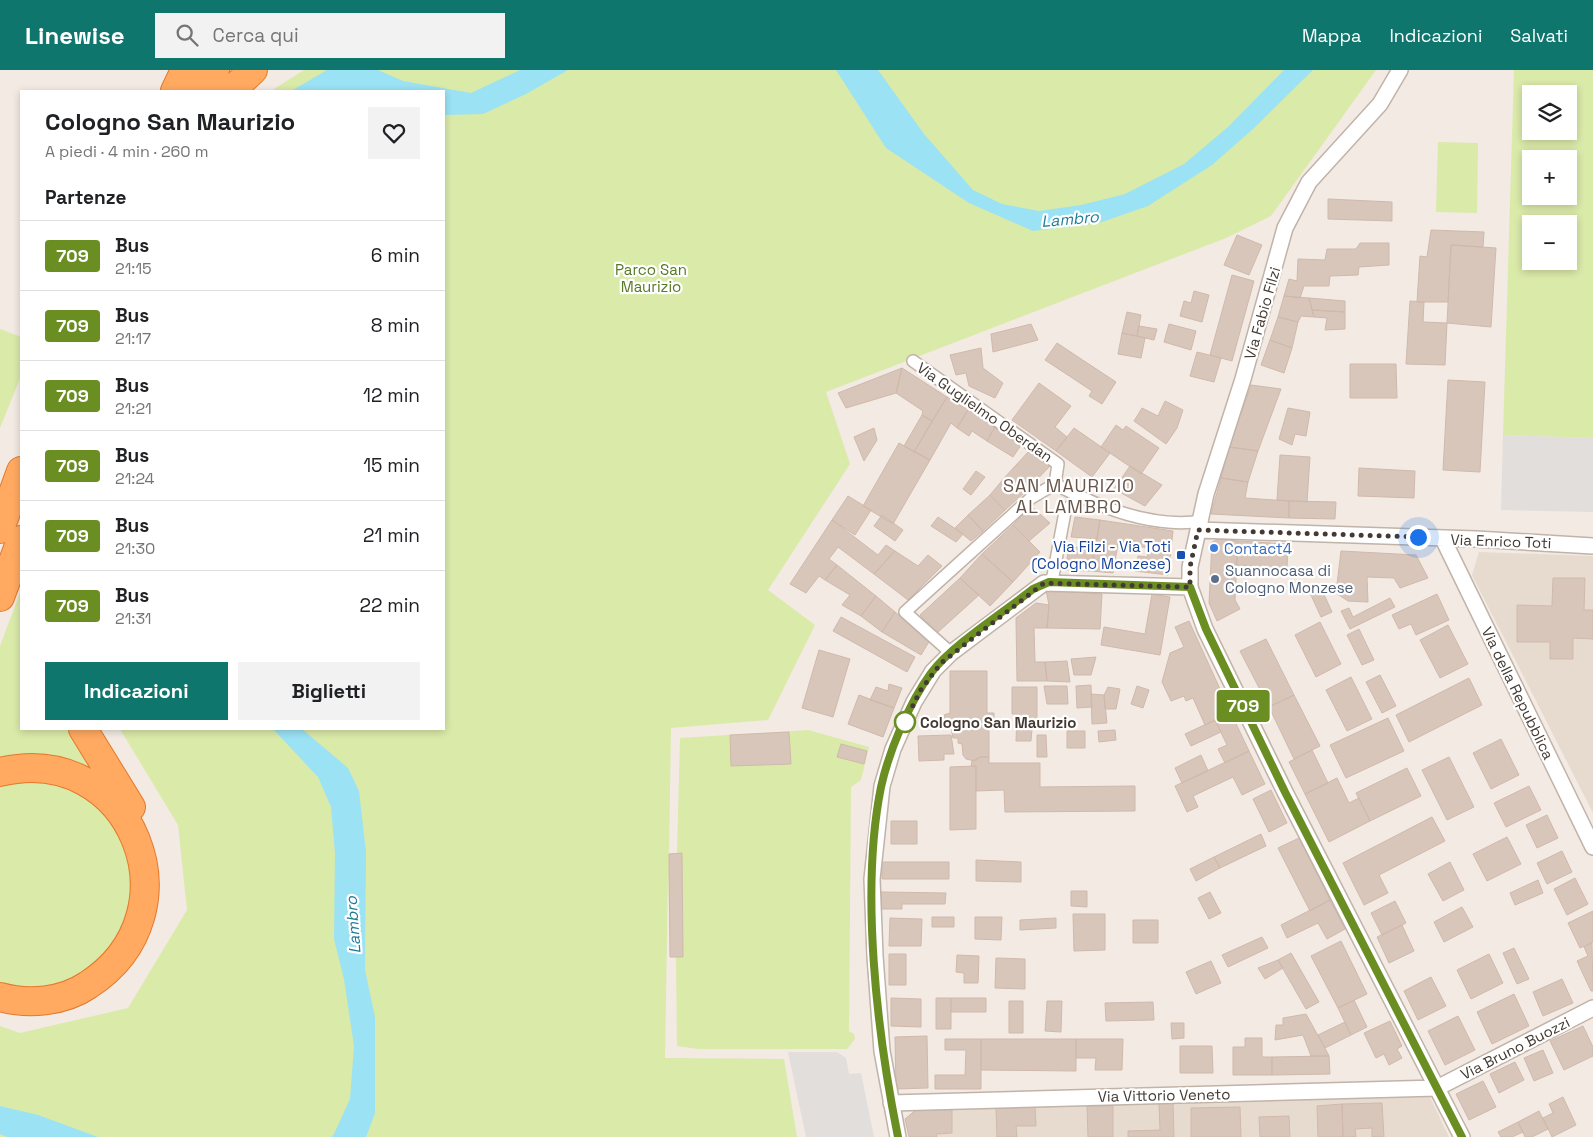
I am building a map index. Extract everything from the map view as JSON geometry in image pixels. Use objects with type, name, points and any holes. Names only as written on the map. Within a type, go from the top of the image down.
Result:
[{"type":"highway","points":[[175,90],[185,70]]},
{"type":"highway","points":[[202,90],[215,70]]},
{"type":"highway","points":[[232,90],[253,70]]},
{"type":"highway","points":[[0,528],[20,474]]},
{"type":"highway","points":[[0,596],[20,543]]},
{"type":"highway","points":[[0,1008],[22,1011],[65,1007],[101,990],[115,978],[136,953],[151,921],[156,887],[153,853],[140,822],[84,730]]},
{"type":"highway","points":[[0,772],[22,768],[44,768],[66,773],[102,792],[116,807],[136,839],[142,855],[146,887],[142,918],[136,933],[115,963],[99,978],[82,989],[63,997],[22,1001],[0,997]]},
{"type":"street","name":"Via Fabio Filzi","points":[[1190,587],[1190,567],[1206,494],[1243,379],[1286,228],[1309,182],[1380,104],[1400,70]]},
{"type":"street","name":"Via Guglielmo Oberdan","points":[[913,361],[1058,464],[1055,484]]},
{"type":"street","points":[[951,653],[905,612],[1031,498],[1055,484],[1089,501],[1150,519],[1200,525]]},
{"type":"street","points":[[1056,582],[1053,576],[1065,512],[1079,496]]},
{"type":"street","name":"Via Enrico Toti","points":[[1200,525],[1593,546]]},
{"type":"street","name":"Via della Repubblica","points":[[1443,539],[1593,847]]},
{"type":"street","points":[[898,1137],[882,1051],[872,879],[882,786],[889,761],[914,702],[925,682],[951,653],[1033,589],[1056,582],[1190,587],[1206,629],[1285,792],[1462,1137]]},
{"type":"street","name":"Via Bruno Buozzi","points":[[1437,1088],[1593,1008]]},
{"type":"street","name":"Via Vittorio Veneto","points":[[891,1103],[1437,1088]]},
{"type":"shaded area","points":[[1503,435],[1593,438],[1593,512],[1501,510]]},
{"type":"shaded area","points":[[1479,552],[1593,556],[1593,813],[1472,575]]},
{"type":"shaded area","points":[[788,1052],[837,1052],[846,1058],[849,1074],[861,1073],[874,1137],[806,1137]]},
{"type":"shaded area","points":[[1430,1097],[1449,1137],[909,1137],[952,1109]]},
{"type":"green space","name":"Parco San Maurizio","points":[[304,70],[1376,70],[1271,216],[1226,238],[826,392],[850,464],[768,590],[815,625],[768,720],[671,728],[669,854],[677,853],[680,738],[808,730],[869,747],[861,780],[851,787],[849,1031],[854,1034],[855,1039],[847,1049],[698,1049],[677,1046],[676,957],[670,957],[668,871],[665,1058],[784,1059],[797,1137],[0,1137],[0,1026],[20,1033],[128,1008],[187,910],[178,825],[121,730],[445,730],[445,90],[273,90]]},
{"type":"green space","points":[[1514,70],[1593,70],[1593,438],[1503,435]]},
{"type":"green space","points":[[1438,142],[1478,143],[1477,213],[1436,212]]},
{"type":"green space","points":[[0,329],[20,337],[20,378],[0,428]]},
{"type":"green space","points":[[20,593],[20,730],[73,730],[104,778],[0,763],[0,646]]},
{"type":"green space","points":[[33,776],[100,798],[138,875],[119,948],[59,989],[0,987],[0,779]]},
{"type":"water","points":[[327,70],[378,70],[403,81],[471,93],[520,70],[568,70],[526,94],[483,114],[445,115],[445,90],[293,90]]},
{"type":"water","name":"Lambro","points":[[836,70],[878,70],[924,134],[973,190],[1002,204],[1039,211],[1081,205],[1125,194],[1184,164],[1228,127],[1284,70],[1313,70],[1253,129],[1212,165],[1148,206],[1099,223],[1033,231],[969,203],[886,148]]},
{"type":"water","name":"Lambro","points":[[274,730],[303,730],[348,768],[359,791],[366,852],[365,970],[375,1017],[375,1113],[366,1137],[331,1137],[350,1099],[354,1046],[344,979],[334,939],[335,853],[331,807],[318,777]]},
{"type":"water","points":[[0,1106],[38,1115],[98,1137],[7,1137],[0,1134]]},
{"type":"building","points":[[1328,199],[1392,202],[1392,221],[1328,219]]},
{"type":"building","points":[[1431,230],[1484,232],[1483,247],[1451,245],[1448,302],[1417,302],[1420,256],[1427,257]]},
{"type":"building","points":[[1237,235],[1262,245],[1249,275],[1224,265]]},
{"type":"building","points":[[1360,243],[1389,243],[1389,265],[1359,267],[1358,275],[1330,276],[1329,286],[1304,286],[1300,298],[1284,296],[1289,279],[1297,281],[1298,259],[1325,260],[1327,249],[1356,249]]},
{"type":"building","points":[[1451,245],[1496,248],[1491,327],[1447,323]]},
{"type":"building","points":[[1232,275],[1254,281],[1232,361],[1210,355]]},
{"type":"building","points":[[1194,291],[1209,295],[1202,322],[1180,316],[1184,301],[1191,303]]},
{"type":"building","points":[[1284,296],[1309,298],[1314,317],[1301,316],[1298,322],[1278,317]]},
{"type":"building","points":[[1309,298],[1345,301],[1345,312],[1312,310]]},
{"type":"building","points":[[1410,301],[1424,302],[1423,322],[1447,323],[1445,365],[1406,364]]},
{"type":"building","points":[[1312,310],[1345,312],[1345,329],[1325,330],[1327,318],[1314,317]]},
{"type":"building","points":[[1127,312],[1141,315],[1137,336],[1122,333]]},
{"type":"building","points":[[1278,317],[1298,322],[1292,348],[1270,340]]},
{"type":"building","points":[[1031,324],[1038,340],[993,352],[991,334]]},
{"type":"building","points":[[1169,324],[1196,331],[1191,350],[1164,342]]},
{"type":"building","points":[[1139,326],[1157,329],[1154,340],[1137,336]]},
{"type":"building","points":[[1122,333],[1145,338],[1141,358],[1118,354]]},
{"type":"building","points":[[1270,340],[1292,348],[1284,373],[1261,365]]},
{"type":"building","points":[[1057,343],[1116,382],[1102,404],[1089,396],[1092,391],[1045,360]]},
{"type":"building","points":[[981,348],[983,368],[1003,383],[995,398],[969,386],[966,373],[956,375],[950,355]]},
{"type":"building","points":[[1197,352],[1221,358],[1214,382],[1190,376]]},
{"type":"building","points":[[1350,364],[1396,364],[1397,398],[1350,398]]},
{"type":"building","points":[[902,368],[896,393],[846,408],[838,393]]},
{"type":"building","points":[[902,368],[947,397],[932,421],[922,415],[923,411],[896,393]]},
{"type":"building","points":[[1448,380],[1485,382],[1480,472],[1443,470]]},
{"type":"building","points":[[1039,383],[1071,406],[1055,427],[1067,437],[1056,451],[1012,420]]},
{"type":"building","points":[[1251,385],[1281,389],[1258,451],[1229,447]]},
{"type":"building","points":[[947,397],[968,410],[957,428],[951,423],[930,460],[914,452]]},
{"type":"building","points":[[1165,401],[1183,410],[1177,428],[1166,444],[1134,421],[1142,408],[1158,416]]},
{"type":"building","points":[[1288,408],[1310,412],[1306,436],[1295,434],[1292,445],[1279,439]]},
{"type":"building","points":[[968,410],[995,427],[987,441],[972,431],[969,436],[957,428]]},
{"type":"building","points":[[922,415],[932,421],[914,452],[904,446]]},
{"type":"building","points":[[1116,425],[1123,430],[1126,426],[1159,448],[1141,474],[1101,447]]},
{"type":"building","points":[[995,427],[1021,445],[1013,457],[987,441]]},
{"type":"building","points":[[874,428],[877,440],[864,461],[854,437]]},
{"type":"building","points":[[1074,428],[1110,453],[1092,477],[1056,451]]},
{"type":"building","points":[[899,443],[930,460],[893,524],[863,506]]},
{"type":"building","points":[[1229,447],[1258,451],[1248,482],[1221,478]]},
{"type":"building","points":[[1029,451],[1050,466],[1024,493],[1005,477]]},
{"type":"building","points":[[1280,455],[1310,457],[1307,502],[1277,500]]},
{"type":"building","points":[[1130,466],[1162,485],[1145,506],[1114,489]]},
{"type":"building","points":[[1359,468],[1415,471],[1414,498],[1358,496]]},
{"type":"building","points":[[976,471],[985,477],[971,495],[963,489]]},
{"type":"building","points":[[1005,477],[1024,493],[1005,510],[990,495]]},
{"type":"building","points":[[1221,478],[1248,482],[1245,498],[1289,501],[1289,518],[1211,514]]},
{"type":"building","points":[[990,495],[1005,510],[983,531],[968,515]]},
{"type":"building","points":[[848,496],[871,510],[855,535],[832,520]]},
{"type":"building","points":[[1289,501],[1336,502],[1335,519],[1289,518]]},
{"type":"building","points":[[1031,506],[1050,523],[1029,541],[1013,525]]},
{"type":"building","points":[[882,515],[903,530],[895,541],[874,526]]},
{"type":"building","points":[[968,515],[983,531],[971,541],[955,528]]},
{"type":"building","points":[[938,517],[963,534],[956,542],[931,526]]},
{"type":"building","points":[[1075,517],[1100,520],[1097,539],[1071,537]]},
{"type":"building","points":[[832,520],[878,555],[886,545],[895,551],[874,574],[838,547],[829,559],[837,565],[825,580],[819,576],[806,593],[790,584]]},
{"type":"building","points":[[1100,520],[1173,531],[1168,575],[1135,571],[1138,556],[1147,557],[1150,548],[1118,544],[1113,573],[1091,571]]},
{"type":"building","points":[[1013,525],[1040,552],[1013,582],[982,554]]},
{"type":"building","points":[[1218,539],[1238,541],[1235,600],[1240,609],[1217,621],[1209,603],[1212,542]]},
{"type":"building","points":[[1238,541],[1288,544],[1287,568],[1236,565]]},
{"type":"building","points":[[1069,547],[1094,548],[1091,571],[1065,570]]},
{"type":"building","points":[[895,551],[918,566],[928,555],[942,566],[908,600],[874,574]]},
{"type":"building","points":[[1341,551],[1416,555],[1428,578],[1400,588],[1394,578],[1367,577],[1368,602],[1348,601],[1336,593]]},
{"type":"building","points":[[982,554],[1013,582],[990,606],[960,578]]},
{"type":"building","points":[[837,565],[876,596],[861,616],[842,605],[850,595],[825,580]]},
{"type":"building","points":[[960,578],[979,595],[937,633],[920,615]]},
{"type":"building","points":[[1553,578],[1585,578],[1584,610],[1593,610],[1593,639],[1573,638],[1573,659],[1550,659],[1550,642],[1517,642],[1517,605],[1552,606]]},
{"type":"building","points":[[1321,588],[1332,612],[1321,617],[1310,593]]},
{"type":"building","points":[[1046,590],[1102,594],[1100,629],[1047,628],[1049,605]]},
{"type":"building","points":[[1152,594],[1170,597],[1160,655],[1101,645],[1104,627],[1145,634]]},
{"type":"building","points":[[1437,594],[1449,620],[1416,635],[1411,624],[1399,629],[1392,615]]},
{"type":"building","points":[[876,596],[895,612],[882,632],[861,616]]},
{"type":"building","points":[[1390,598],[1395,607],[1350,629],[1341,611],[1349,608],[1353,617]]},
{"type":"building","points":[[1036,603],[1049,605],[1047,628],[1034,628],[1035,662],[1045,662],[1047,681],[1017,681],[1016,618]]},
{"type":"building","points":[[895,612],[930,640],[921,655],[882,632]]},
{"type":"building","points":[[841,617],[915,657],[907,672],[833,631]]},
{"type":"building","points":[[1189,621],[1231,713],[1205,725],[1193,698],[1186,701],[1184,696],[1171,701],[1162,682],[1170,653],[1184,647],[1175,627]]},
{"type":"building","points":[[1320,622],[1341,664],[1316,677],[1295,635]]},
{"type":"building","points":[[1448,625],[1468,664],[1440,678],[1420,640]]},
{"type":"building","points":[[1359,629],[1374,660],[1362,665],[1347,635]]},
{"type":"building","points":[[1266,639],[1294,695],[1269,707],[1240,651]]},
{"type":"building","points":[[819,650],[850,659],[833,717],[802,708]]},
{"type":"building","points":[[1096,657],[1091,675],[1074,675],[1071,659]]},
{"type":"building","points":[[1067,661],[1070,682],[1047,681],[1045,662]]},
{"type":"building","points":[[950,671],[987,671],[987,713],[994,713],[994,726],[989,726],[989,757],[980,757],[975,761],[966,759],[963,755],[962,744],[958,743],[958,738],[953,738],[951,728],[944,728],[944,715],[950,713]]},
{"type":"building","points":[[1380,675],[1396,706],[1382,713],[1366,682]]},
{"type":"building","points":[[1351,677],[1372,719],[1347,731],[1326,690]]},
{"type":"building","points":[[1469,678],[1482,705],[1409,742],[1396,715]]},
{"type":"building","points":[[889,684],[902,688],[894,708],[870,700],[876,687],[888,691]]},
{"type":"building","points":[[1091,685],[1092,707],[1077,708],[1076,686]]},
{"type":"building","points":[[1044,686],[1067,686],[1068,704],[1047,704]]},
{"type":"building","points":[[1137,686],[1149,690],[1143,708],[1131,704]]},
{"type":"building","points":[[1012,687],[1037,687],[1037,729],[1032,729],[1031,741],[1016,741],[1017,714],[1012,714]]},
{"type":"building","points":[[1108,687],[1120,689],[1116,709],[1105,709],[1104,695]]},
{"type":"building","points":[[1091,694],[1104,695],[1107,723],[1092,724]]},
{"type":"building","points":[[859,695],[894,708],[883,737],[848,724]]},
{"type":"building","points":[[1294,695],[1320,746],[1294,759],[1269,707]]},
{"type":"building","points":[[1231,713],[1249,751],[1225,763],[1218,749],[1227,745],[1215,720]]},
{"type":"building","points":[[1388,718],[1404,751],[1346,778],[1330,745]]},
{"type":"building","points":[[1215,720],[1221,732],[1191,746],[1185,734]]},
{"type":"building","points":[[1115,730],[1116,740],[1099,742],[1098,731]]},
{"type":"building","points":[[1067,731],[1085,731],[1085,748],[1067,748]]},
{"type":"building","points":[[789,732],[791,764],[731,766],[730,735]]},
{"type":"building","points":[[951,735],[954,754],[944,754],[944,760],[919,761],[918,736]]},
{"type":"building","points":[[1037,735],[1046,735],[1047,757],[1037,757]]},
{"type":"building","points":[[1501,739],[1519,775],[1491,789],[1473,753]]},
{"type":"building","points":[[841,744],[867,751],[864,764],[837,757]]},
{"type":"building","points":[[1312,750],[1328,783],[1305,794],[1289,762]]},
{"type":"building","points":[[1249,751],[1265,784],[1242,795],[1233,777],[1193,796],[1198,807],[1187,812],[1175,786]]},
{"type":"building","points":[[1201,755],[1208,771],[1182,783],[1175,768]]},
{"type":"building","points":[[980,757],[989,757],[989,763],[1040,763],[1040,787],[1135,786],[1135,811],[1005,812],[1004,790],[976,791],[976,766],[971,766],[972,761]]},
{"type":"building","points":[[1449,757],[1474,807],[1447,820],[1422,770]]},
{"type":"building","points":[[976,766],[976,829],[950,830],[950,767]]},
{"type":"building","points":[[1407,768],[1421,796],[1370,821],[1356,793]]},
{"type":"building","points":[[1337,778],[1349,803],[1359,798],[1370,821],[1329,842],[1305,794]]},
{"type":"building","points":[[1529,786],[1541,810],[1506,827],[1494,803]]},
{"type":"building","points":[[1271,790],[1287,823],[1269,832],[1253,799]]},
{"type":"building","points":[[1547,815],[1558,838],[1537,848],[1526,825]]},
{"type":"building","points":[[1432,817],[1445,841],[1379,875],[1388,893],[1364,905],[1343,863]]},
{"type":"building","points":[[891,821],[917,821],[917,844],[891,844]]},
{"type":"building","points":[[1261,834],[1266,846],[1220,868],[1214,857]]},
{"type":"building","points":[[1507,837],[1521,864],[1487,881],[1473,854]]},
{"type":"building","points":[[1299,838],[1330,900],[1310,911],[1278,848]]},
{"type":"building","points":[[1562,851],[1572,872],[1547,884],[1537,863]]},
{"type":"building","points":[[682,853],[683,957],[670,957],[669,854]]},
{"type":"building","points":[[1214,857],[1220,868],[1196,881],[1190,869]]},
{"type":"building","points":[[976,860],[1021,862],[1021,882],[976,881]]},
{"type":"building","points":[[882,862],[949,862],[949,879],[882,879]]},
{"type":"building","points":[[1450,862],[1464,890],[1443,901],[1428,874]]},
{"type":"building","points":[[1575,878],[1588,904],[1567,915],[1554,889]]},
{"type":"building","points":[[1538,880],[1543,893],[1515,905],[1510,893]]},
{"type":"building","points":[[1071,891],[1087,891],[1087,907],[1071,906]]},
{"type":"building","points":[[881,892],[946,893],[945,904],[902,904],[902,909],[881,909]]},
{"type":"building","points":[[1210,892],[1221,913],[1209,919],[1198,898]]},
{"type":"building","points":[[1330,900],[1345,929],[1327,939],[1318,923],[1287,938],[1281,925]]},
{"type":"building","points":[[1395,901],[1406,923],[1382,935],[1371,913]]},
{"type":"building","points":[[1462,907],[1473,927],[1444,942],[1434,922]]},
{"type":"building","points":[[1593,911],[1593,942],[1580,948],[1568,923]]},
{"type":"building","points":[[1073,914],[1105,914],[1105,950],[1074,951]]},
{"type":"building","points":[[932,917],[954,917],[954,927],[932,927]]},
{"type":"building","points":[[975,917],[1002,917],[1001,940],[975,939]]},
{"type":"building","points":[[890,918],[922,919],[921,946],[889,946]]},
{"type":"building","points":[[1056,918],[1056,928],[1020,930],[1020,920]]},
{"type":"building","points":[[1133,920],[1158,920],[1158,943],[1133,943]]},
{"type":"building","points":[[1402,925],[1414,951],[1389,963],[1377,937]]},
{"type":"building","points":[[1262,937],[1268,948],[1228,967],[1222,955]]},
{"type":"building","points":[[1341,941],[1367,994],[1338,1008],[1311,956]]},
{"type":"building","points":[[1592,943],[1593,991],[1591,991],[1577,961],[1588,956],[1584,947]]},
{"type":"building","points":[[1514,948],[1529,979],[1517,984],[1503,953]]},
{"type":"building","points":[[1291,953],[1319,1002],[1306,1009],[1278,960]]},
{"type":"building","points":[[889,954],[906,954],[906,985],[889,985]]},
{"type":"building","points":[[1489,954],[1503,983],[1471,999],[1457,970]]},
{"type":"building","points":[[957,955],[979,956],[978,983],[964,983],[964,973],[956,972]]},
{"type":"building","points":[[996,958],[1025,959],[1025,989],[995,988]]},
{"type":"building","points":[[1278,960],[1283,968],[1265,979],[1258,968]]},
{"type":"building","points":[[1211,961],[1221,983],[1196,994],[1186,972]]},
{"type":"building","points":[[1431,977],[1446,1006],[1418,1020],[1404,991]]},
{"type":"building","points":[[1562,979],[1573,1003],[1543,1016],[1533,992]]},
{"type":"building","points":[[1514,994],[1529,1026],[1492,1044],[1477,1012]]},
{"type":"building","points":[[891,998],[921,999],[921,1027],[891,1026]]},
{"type":"building","points":[[936,998],[951,998],[951,1029],[936,1029]]},
{"type":"building","points":[[951,998],[986,998],[986,1012],[951,1012]]},
{"type":"building","points":[[1354,1000],[1367,1027],[1351,1035],[1338,1008]]},
{"type":"building","points":[[1009,1001],[1023,1001],[1023,1033],[1009,1033]]},
{"type":"building","points":[[1047,1001],[1062,1001],[1061,1032],[1045,1031]]},
{"type":"building","points":[[1153,1002],[1154,1020],[1106,1021],[1105,1003]]},
{"type":"building","points":[[1306,1014],[1329,1056],[1311,1056],[1303,1035],[1275,1040],[1276,1025],[1283,1025],[1283,1018]]},
{"type":"building","points":[[1458,1016],[1475,1050],[1445,1065],[1428,1031]]},
{"type":"building","points":[[1390,1021],[1402,1046],[1397,1049],[1402,1058],[1389,1065],[1384,1054],[1376,1058],[1364,1033]]},
{"type":"building","points":[[1345,1022],[1351,1035],[1325,1048],[1318,1035]]},
{"type":"building","points":[[1171,1023],[1184,1023],[1184,1038],[1172,1039]]},
{"type":"building","points":[[1583,1026],[1593,1047],[1593,1056],[1564,1070],[1550,1041]]},
{"type":"building","points":[[927,1036],[928,1088],[896,1089],[895,1037]]},
{"type":"building","points":[[1245,1038],[1262,1038],[1262,1057],[1272,1057],[1272,1075],[1233,1075],[1233,1047],[1245,1047]]},
{"type":"building","points":[[945,1039],[981,1039],[981,1089],[935,1089],[935,1075],[965,1075],[966,1050],[945,1050]]},
{"type":"building","points":[[981,1039],[1076,1039],[1076,1071],[981,1070]]},
{"type":"building","points":[[1076,1039],[1123,1039],[1122,1070],[1095,1070],[1096,1058],[1076,1058]]},
{"type":"building","points":[[1180,1046],[1212,1046],[1213,1073],[1180,1073]]},
{"type":"building","points":[[1543,1050],[1553,1073],[1534,1081],[1524,1058]]},
{"type":"building","points":[[1329,1056],[1330,1074],[1272,1075],[1272,1057]]},
{"type":"building","points":[[1515,1062],[1524,1080],[1499,1093],[1490,1074]]},
{"type":"building","points":[[1483,1081],[1496,1107],[1469,1120],[1456,1094]]},
{"type":"building","points":[[1563,1097],[1576,1125],[1552,1137],[1543,1118],[1553,1113],[1549,1104]]},
{"type":"building","points":[[1159,1103],[1173,1103],[1174,1137],[1128,1137],[1128,1131],[1160,1130]]},
{"type":"building","points":[[1382,1103],[1384,1137],[1372,1137],[1372,1128],[1355,1129],[1356,1137],[1343,1137],[1342,1104]]},
{"type":"building","points":[[1342,1104],[1343,1137],[1318,1137],[1317,1106]]},
{"type":"building","points":[[1087,1106],[1113,1106],[1113,1137],[1088,1137]]},
{"type":"building","points":[[1035,1107],[1036,1126],[1016,1126],[1017,1137],[997,1137],[996,1108]]},
{"type":"building","points":[[1240,1107],[1241,1137],[1191,1137],[1191,1108]]},
{"type":"building","points":[[918,1108],[952,1109],[952,1133],[936,1134],[937,1137],[909,1137],[905,1119]]},
{"type":"building","points":[[1539,1111],[1548,1129],[1532,1137],[1525,1137],[1518,1122]]},
{"type":"building","points":[[1289,1116],[1290,1137],[1260,1137],[1259,1117]]},
{"type":"building","points":[[1518,1122],[1523,1132],[1512,1137],[1501,1137],[1498,1132]]},
{"type":"bus line","name":"709","points":[[898,1137],[882,1051],[873,922],[872,879],[878,810],[884,778],[893,749],[914,702],[933,671],[951,653],[1033,589],[1049,582],[1190,587],[1206,629],[1285,792],[1462,1137]]},
{"type":"place","name":"Contact4","points":[[1214,548]]},
{"type":"place","name":"Via Filzi - Via Toti (Cologno Monzese)","points":[[1181,555]]},
{"type":"place","name":"Suannocasa di Cologno Monzese","points":[[1215,579]]},
{"type":"place","name":"Cologno San Maurizio","points":[[905,722]]},
{"type":"district","name":"SAN MAURIZIO AL LAMBRO","points":[[1069,495]]},
{"type":"route","points":[[905,722],[920,691],[933,671],[951,653],[1033,589],[1044,583],[1190,587],[1190,567],[1194,556],[1198,530],[1369,537],[1418,537]]}]
